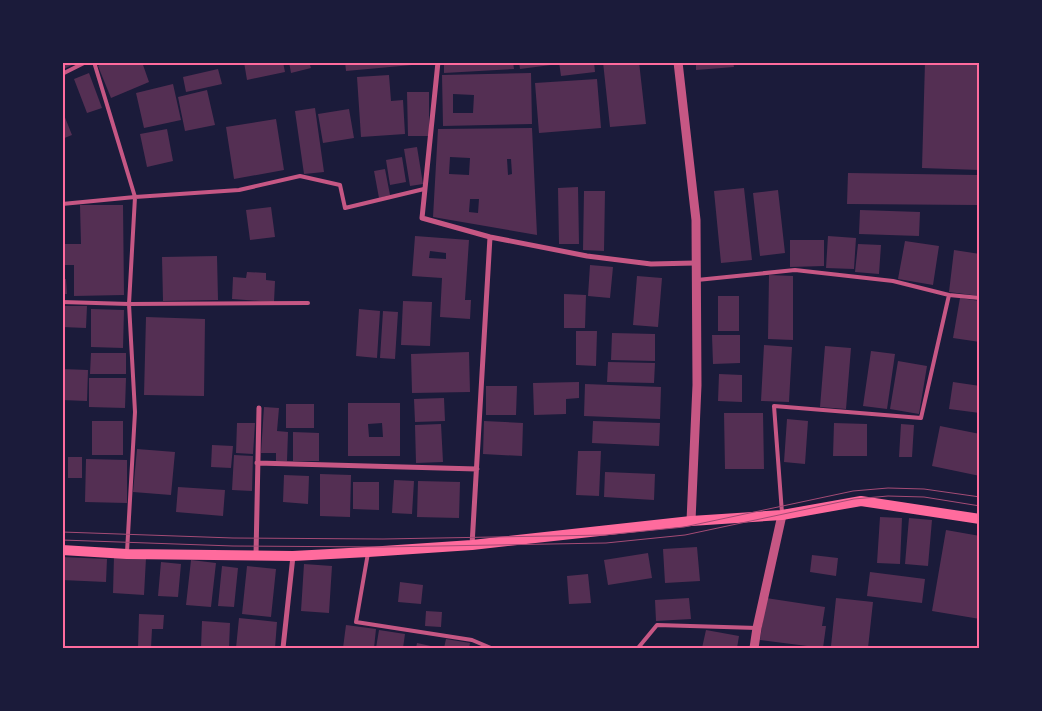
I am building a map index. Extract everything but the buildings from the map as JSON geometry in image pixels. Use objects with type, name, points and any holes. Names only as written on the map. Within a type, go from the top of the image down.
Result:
[{"type":"main road","points":[[62,550],[127,554],[256,556],[368,552],[472,545],[691,521],[782,515],[861,501],[980,519]]},
{"type":"street","points":[[438,62],[422,218],[490,237],[587,256],[651,264],[695,263]]},
{"type":"street","points":[[678,62],[696,220],[697,385],[691,521]]},
{"type":"street","points":[[472,545],[490,237]]},
{"type":"street","points":[[256,556],[259,408]]},
{"type":"street","points":[[257,463],[477,469]]},
{"type":"street","points":[[754,648],[782,515]]},
{"type":"street","points":[[283,648],[293,556]]},
{"type":"lane","points":[[62,74],[86,62]]},
{"type":"lane","points":[[94,62],[135,197],[129,304],[136,412],[127,554]]},
{"type":"lane","points":[[62,204],[239,190],[300,176],[340,185],[346,208],[424,189]]},
{"type":"lane","points":[[695,280],[795,270],[893,281],[949,295],[980,298]]},
{"type":"lane","points":[[782,515],[774,406],[921,418],[949,295]]},
{"type":"lane","points":[[62,302],[129,304],[308,303]]},
{"type":"lane","points":[[368,552],[356,622],[472,640],[491,648]]},
{"type":"lane","points":[[638,648],[657,625],[757,628]]},
{"type":"tram line","points":[[62,532],[233,538],[383,539],[605,535],[684,527],[853,491],[888,488],[924,489],[980,497]]},
{"type":"tram line","points":[[62,540],[233,546],[383,547],[606,543],[685,535],[854,499],[888,496],[924,497],[980,506]]}]
